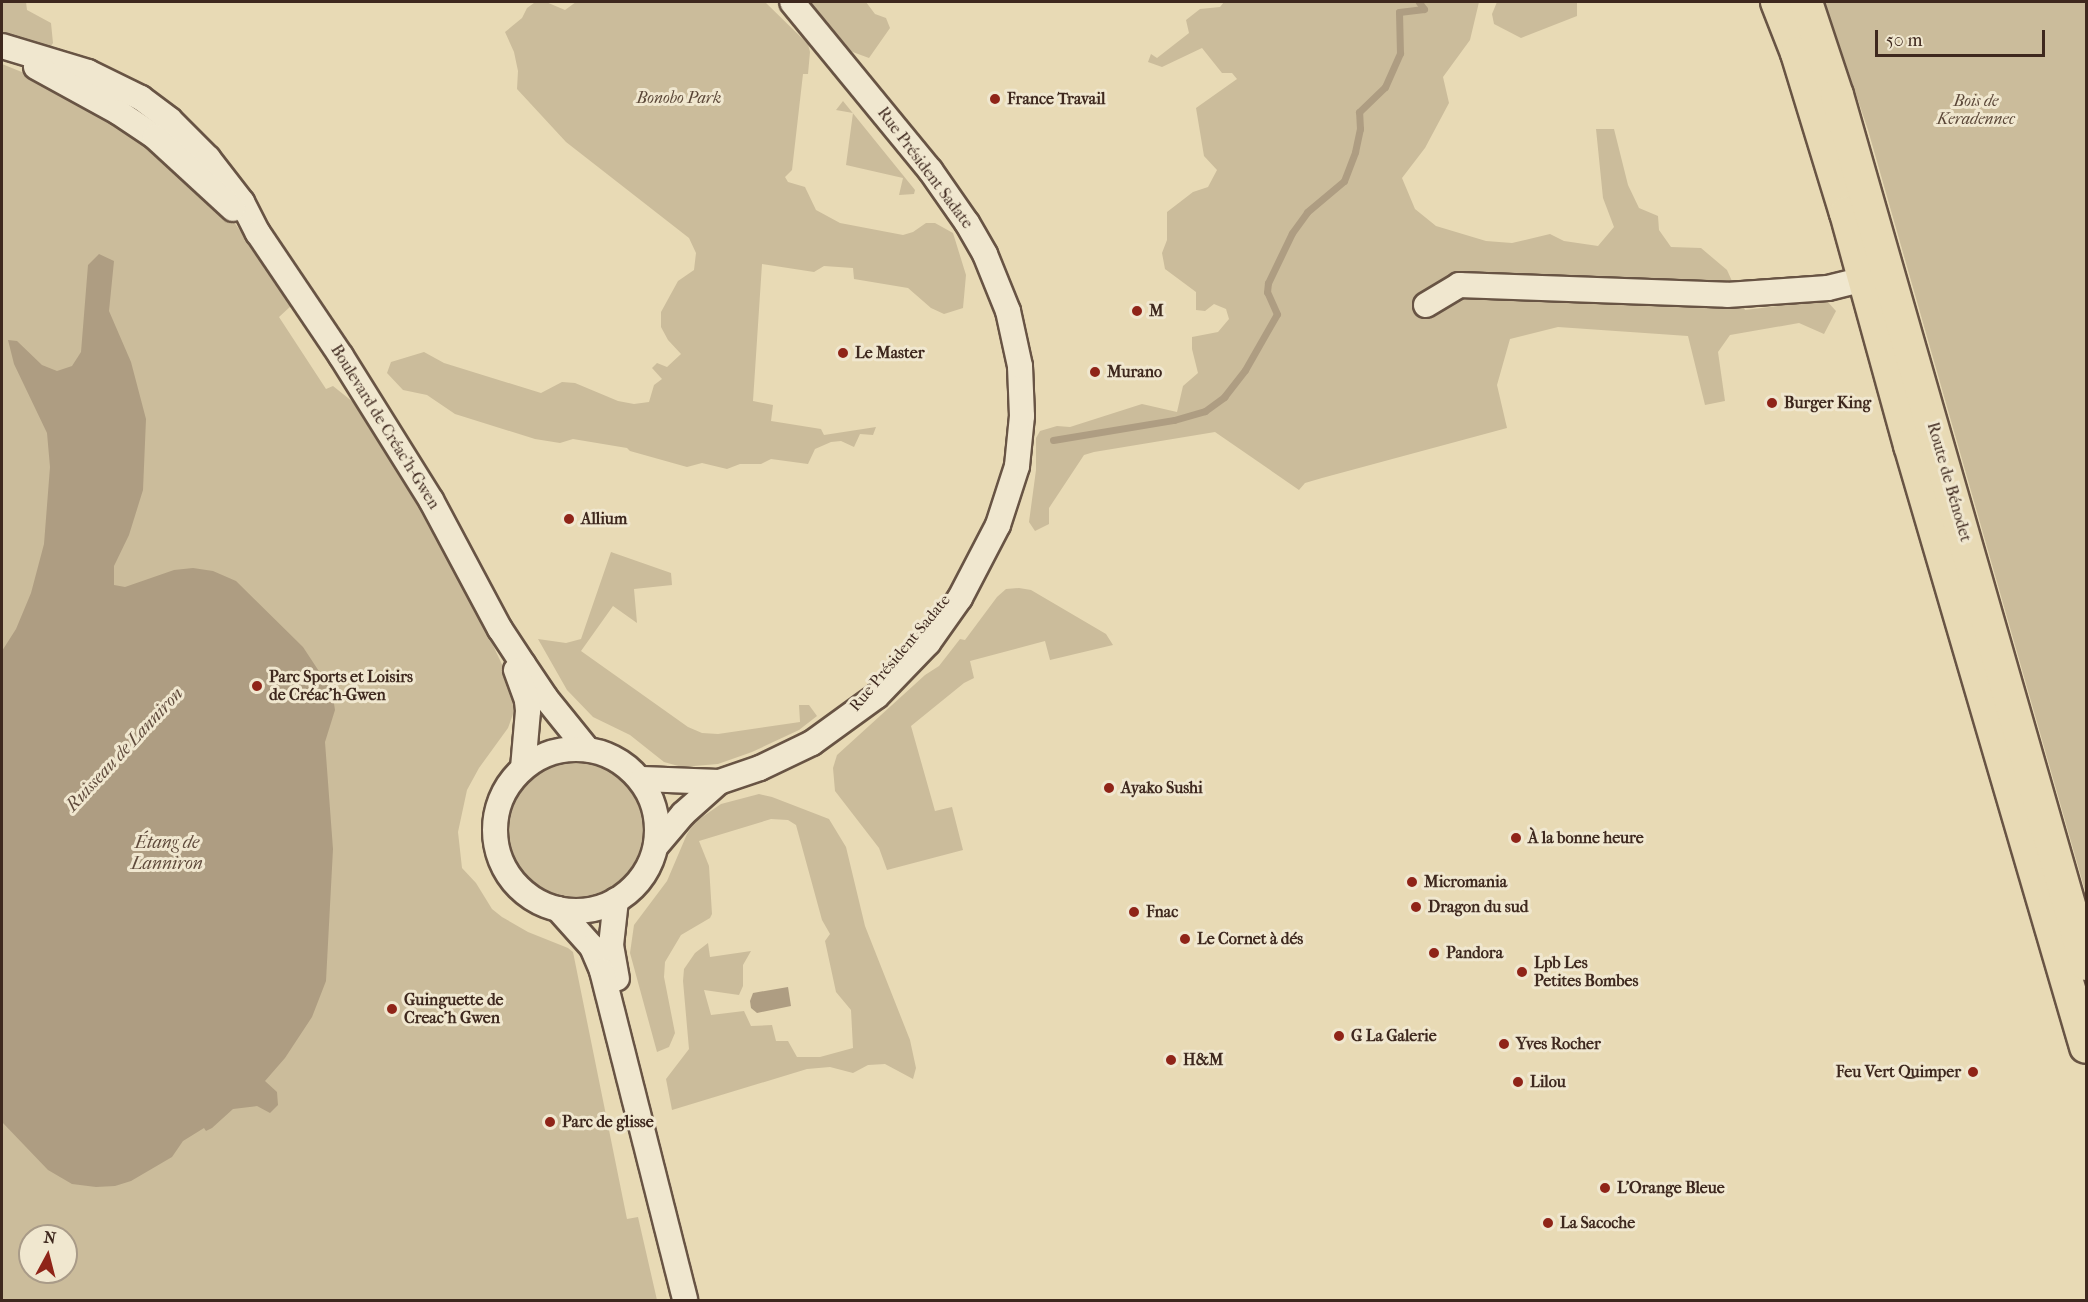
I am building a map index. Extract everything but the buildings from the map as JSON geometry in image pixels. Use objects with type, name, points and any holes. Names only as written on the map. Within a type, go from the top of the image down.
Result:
[{"type":"main road","name":"Route de Bénodet","points":[[1777,2],[1800,64],[1864,279],[2086,1047]]},
{"type":"main road","name":"Route de Bénodet","points":[[1806,2],[1837,95],[2086,964]]},
{"type":"street","name":"Rue Président Sadate","points":[[719,782],[760,768],[825,734],[886,688],[928,643],[955,606],[1008,500],[1019,452],[1021,373],[1008,311],[985,254],[953,201],[792,2]]},
{"type":"street","name":"Boulevard de Créac'h-Gwen","points":[[2,48],[81,91],[155,137],[181,158],[258,232]]},
{"type":"street","name":"Boulevard de Créac'h-Gwen","points":[[2,48],[88,72],[141,98],[170,120],[208,158],[242,202],[258,232],[341,356],[431,500],[500,629],[545,697],[587,749]]},
{"type":"street","points":[[134,74],[155,137]]},
{"type":"street","points":[[81,91],[175,102]]},
{"type":"street","points":[[1426,305],[1459,285],[1727,296],[1828,288],[1864,279]]},
{"type":"street","name":"Boulevard de Créac'h-Gwen","points":[[500,629],[527,701],[529,726],[523,768]]},
{"type":"street","points":[[587,749],[616,759],[642,779],[655,811],[656,846],[650,864],[640,880],[616,900],[588,910],[558,909],[534,899],[518,886],[503,867],[496,846],[496,811],[511,780],[523,768],[541,756],[561,750],[587,749]]},
{"type":"street","points":[[642,779],[719,782]]},
{"type":"street","points":[[656,846],[683,814],[719,782]]},
{"type":"street","points":[[616,900],[610,938],[615,972],[699,1300]]},
{"type":"street","points":[[558,909],[592,947],[602,971],[685,1300]]},
{"type":"green space","points":[[2,2],[26,2],[27,10],[51,23],[53,43],[47,52],[2,38]]},
{"type":"green space","name":"Bonobo Park","points":[[546,2],[565,10],[576,2],[765,2],[808,44],[810,52],[808,74],[803,74],[792,170],[785,177],[788,182],[805,187],[816,210],[840,223],[903,235],[913,232],[926,223],[935,223],[953,233],[966,275],[963,308],[944,314],[931,308],[908,288],[854,279],[853,268],[824,266],[814,272],[762,264],[753,401],[773,405],[771,421],[821,429],[824,435],[876,427],[873,435],[860,434],[854,447],[841,441],[831,442],[815,449],[808,464],[771,459],[761,464],[740,464],[727,469],[702,463],[687,467],[630,451],[627,448],[573,439],[560,443],[535,439],[455,414],[427,395],[403,390],[387,373],[391,362],[424,352],[444,363],[541,393],[562,382],[575,383],[618,401],[634,404],[649,402],[654,385],[662,379],[652,368],[657,363],[667,367],[681,354],[668,340],[661,327],[661,312],[678,281],[694,270],[696,253],[689,238],[566,142],[517,89],[518,71],[514,52],[505,32],[522,18],[527,8],[534,3]]},
{"type":"green space","points":[[810,2],[866,2],[875,14],[886,18],[890,28],[869,58],[850,51]]},
{"type":"green space","points":[[1224,2],[1479,2],[1470,40],[1443,77],[1449,103],[1425,148],[1402,178],[1415,209],[1436,226],[1486,241],[1512,243],[1550,234],[1564,241],[1598,246],[1614,227],[1603,198],[1596,129],[1614,129],[1628,185],[1639,208],[1658,216],[1659,230],[1671,247],[1701,248],[1727,270],[1745,310],[1826,300],[1836,311],[1824,334],[1799,323],[1730,335],[1718,352],[1725,401],[1705,405],[1688,336],[1558,327],[1510,339],[1497,385],[1507,428],[1305,483],[1299,490],[1215,432],[1094,452],[1084,455],[1049,508],[1049,524],[1035,531],[1029,522],[1036,470],[1036,438],[1040,431],[1057,426],[1070,427],[1142,404],[1177,412],[1183,386],[1198,373],[1192,349],[1192,337],[1218,332],[1229,319],[1226,309],[1214,304],[1205,311],[1196,310],[1196,292],[1165,269],[1162,253],[1167,240],[1167,212],[1193,192],[1208,187],[1217,170],[1204,156],[1196,108],[1237,79],[1232,73],[1222,73],[1202,48],[1162,67],[1148,62],[1151,54],[1157,58],[1189,33],[1186,20],[1200,9],[1220,7]]},
{"type":"green space","points":[[1497,2],[1577,2],[1577,16],[1521,38],[1494,24],[1492,14]]},
{"type":"green space","name":"Bois de Keradennec","points":[[1825,2],[2086,2],[2086,894],[1868,130]]},
{"type":"green space","name":"Parc Sports et Loisirs de Créac'h-Gwen","points":[[2,64],[39,79],[128,126],[234,222],[292,305],[279,317],[326,389],[333,386],[353,402],[416,503],[490,639],[516,694],[518,709],[467,790],[458,832],[462,868],[476,883],[492,909],[502,917],[528,932],[573,952],[627,1219],[638,1217],[657,1300],[2,1300]]},
{"type":"green space","points":[[843,101],[853,113],[836,110]]},
{"type":"green space","points":[[853,113],[915,190],[914,194],[899,195],[903,178],[846,165]]},
{"type":"green space","points":[[611,552],[671,573],[672,585],[634,589],[637,623],[613,606],[581,651],[688,727],[702,733],[718,734],[800,722],[799,705],[809,705],[817,716],[799,730],[752,752],[718,764],[682,767],[664,762],[630,735],[593,717],[567,690],[538,639],[566,643],[581,639]]},
{"type":"green space","points":[[1006,589],[1031,590],[1106,634],[1113,645],[1050,660],[1045,641],[970,661],[974,678],[964,683],[911,726],[935,811],[952,807],[963,850],[887,870],[879,848],[835,791],[833,768],[837,755],[925,675],[939,666],[960,639],[965,640],[997,597]]},
{"type":"green space","points":[[575,761],[601,766],[623,781],[638,803],[643,829],[638,855],[623,877],[601,892],[575,897],[549,892],[527,877],[512,855],[507,829],[512,803],[527,781],[549,766]]},
{"type":"green space","points":[[759,794],[829,819],[846,847],[865,926],[910,1040],[916,1068],[913,1079],[885,1064],[868,1065],[853,1073],[830,1067],[807,1069],[672,1110],[666,1079],[689,1049],[684,969],[695,953],[708,943],[710,957],[751,951],[743,965],[743,986],[739,995],[704,990],[711,1015],[744,1011],[751,1026],[772,1025],[776,1041],[788,1041],[797,1057],[820,1057],[853,1048],[851,1010],[836,992],[825,941],[830,934],[822,920],[796,825],[788,820],[771,819],[699,841],[709,866],[712,914],[710,918],[681,935],[665,962],[664,977],[675,1033],[669,1047],[657,1052],[630,953],[634,925],[667,881],[687,834],[695,822],[721,804]]},
{"type":"water","name":"Étang de Lanniron","points":[[99,254],[114,261],[109,311],[131,362],[146,419],[143,490],[129,535],[114,566],[114,585],[125,587],[174,570],[193,568],[213,571],[236,581],[303,647],[332,691],[335,710],[325,742],[333,849],[326,981],[312,1017],[285,1058],[265,1081],[277,1092],[278,1105],[270,1113],[257,1106],[233,1109],[212,1128],[206,1131],[204,1128],[183,1141],[172,1157],[131,1181],[115,1186],[96,1187],[72,1184],[48,1170],[2,1122],[2,651],[16,629],[31,593],[44,544],[50,467],[47,433],[14,364],[8,340],[17,341],[42,365],[57,371],[72,366],[81,352],[88,265]]},
{"type":"water","points":[[788,987],[791,1006],[757,1013],[751,1008],[750,1001],[753,993]]},
{"type":"waterway","name":"Ruisseau de Lanniron","points":[[1053,440],[1174,420],[1205,411],[1224,397],[1245,370],[1277,314],[1267,292],[1268,283],[1292,233],[1307,212],[1344,181],[1355,152],[1360,129],[1359,112],[1385,87],[1400,53],[1399,12],[1424,9],[1419,2]]},
{"type":"place","name":"France Travail","points":[[995,99]]},
{"type":"place","name":"M","points":[[1137,311]]},
{"type":"place","name":"Le Master","points":[[843,353]]},
{"type":"place","name":"Murano","points":[[1095,372]]},
{"type":"place","name":"Burger King","points":[[1772,403]]},
{"type":"place","name":"Allium","points":[[569,519]]},
{"type":"place","name":"Parc Sports et Loisirs de Créac'h-Gwen","points":[[257,686]]},
{"type":"place","name":"Ayako Sushi","points":[[1109,788]]},
{"type":"place","name":"À la bonne heure","points":[[1516,838]]},
{"type":"place","name":"Micromania","points":[[1412,882]]},
{"type":"place","name":"Dragon du sud","points":[[1416,907]]},
{"type":"place","name":"Fnac","points":[[1134,912]]},
{"type":"place","name":"Le Cornet à dés","points":[[1185,939]]},
{"type":"place","name":"Pandora","points":[[1434,953]]},
{"type":"place","name":"Lpb Les Petites Bombes","points":[[1522,972]]},
{"type":"place","name":"Guinguette de Creac'h Gwen","points":[[392,1009]]},
{"type":"place","name":"G La Galerie","points":[[1339,1036]]},
{"type":"place","name":"Yves Rocher","points":[[1504,1044]]},
{"type":"place","name":"H&M","points":[[1171,1060]]},
{"type":"place","name":"Feu Vert Quimper","points":[[1973,1072]]},
{"type":"place","name":"Lilou","points":[[1518,1082]]},
{"type":"place","name":"Parc de glisse","points":[[550,1122]]},
{"type":"place","name":"L'Orange Bleue","points":[[1605,1188]]},
{"type":"place","name":"La Sacoche","points":[[1548,1223]]}]
